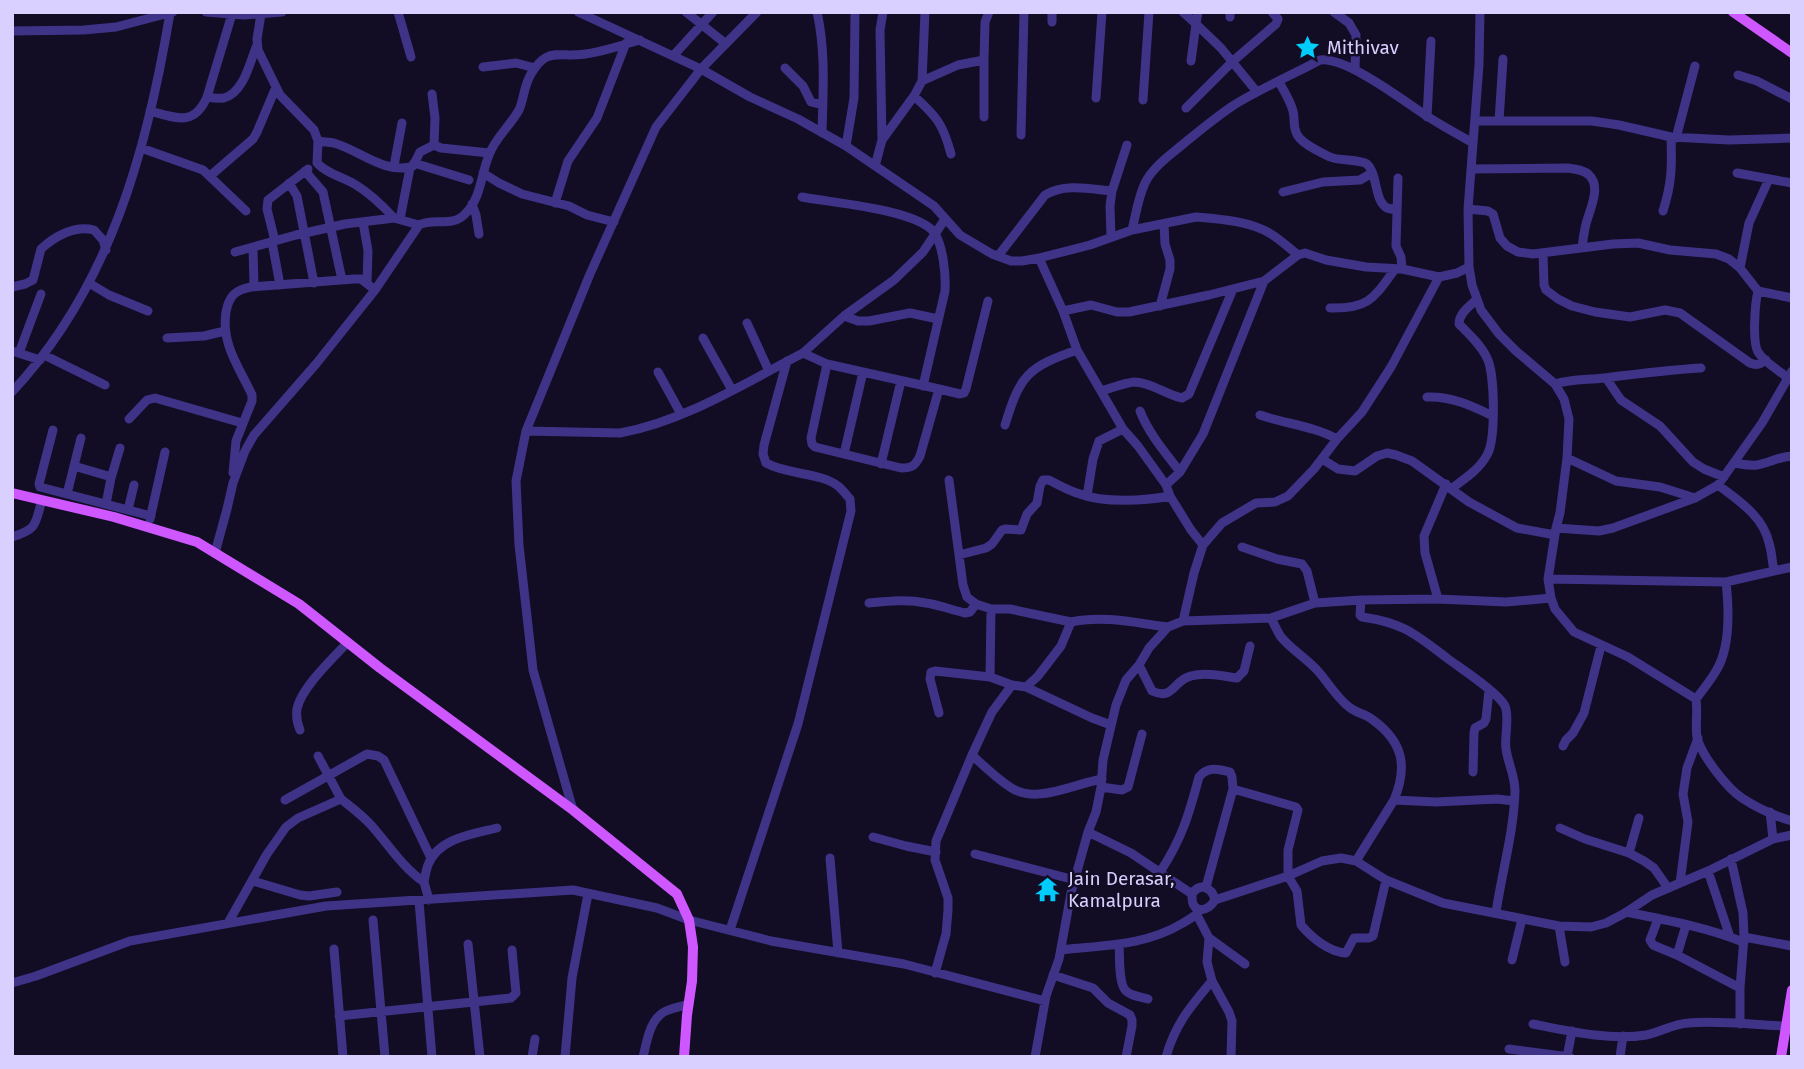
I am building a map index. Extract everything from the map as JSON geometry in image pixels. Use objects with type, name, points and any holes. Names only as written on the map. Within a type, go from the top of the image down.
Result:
[{"type":"main road","points":[[1733,12],[1792,53]]},
{"type":"main road","points":[[12,493],[149,522],[197,542],[299,604],[380,668],[573,810],[677,894],[689,920],[693,947],[684,1057]]},
{"type":"main road","points":[[1781,1057],[1792,990]]},
{"type":"street","points":[[206,12],[261,15],[282,12]]},
{"type":"street","points":[[398,12],[411,57]]},
{"type":"street","points":[[686,12],[726,44]]},
{"type":"street","points":[[673,56],[713,12]]},
{"type":"street","points":[[573,810],[533,670],[519,545],[516,481],[526,430],[585,286],[656,127],[701,69],[757,12]]},
{"type":"street","points":[[817,12],[821,34],[822,133]]},
{"type":"street","points":[[846,146],[854,98],[855,12]]},
{"type":"street","points":[[875,166],[882,140],[880,30],[883,12]]},
{"type":"street","points":[[882,140],[922,81],[925,12]]},
{"type":"street","points":[[984,117],[985,22],[989,12]]},
{"type":"street","points":[[1021,135],[1024,12]]},
{"type":"street","points":[[1096,98],[1102,12]]},
{"type":"street","points":[[1143,100],[1149,12]]},
{"type":"street","points":[[1183,12],[1233,61],[1257,92]]},
{"type":"street","points":[[1191,61],[1198,12]]},
{"type":"street","points":[[1186,108],[1233,61],[1276,24],[1278,19],[1272,12]]},
{"type":"street","points":[[1334,12],[1349,23],[1356,35],[1355,71]]},
{"type":"street","points":[[1480,12],[1479,65],[1468,209],[1469,267],[1481,310],[1499,334],[1555,384],[1569,419],[1560,513],[1548,579],[1550,598],[1555,609],[1574,632],[1628,657],[1696,699]]},
{"type":"street","points":[[12,31],[116,27],[171,13],[141,148],[121,213],[106,250],[67,322],[42,358],[12,391]]},
{"type":"street","points":[[584,13],[701,69],[846,146],[934,206],[960,235],[1011,261],[1040,258],[1132,230],[1196,217],[1248,225],[1270,233],[1298,255]]},
{"type":"street","points":[[150,111],[189,118],[201,108],[207,97],[232,14]]},
{"type":"street","points":[[207,97],[228,97],[243,79],[257,45],[261,15]]},
{"type":"street","points":[[233,483],[254,435],[316,364],[375,290],[419,225],[449,222],[465,215],[472,204],[489,153],[519,109],[530,75],[535,68],[545,58],[553,55],[590,53],[640,40]]},
{"type":"street","points":[[1427,117],[1431,41]]},
{"type":"street","points":[[555,203],[568,161],[597,118],[626,43]]},
{"type":"street","points":[[257,45],[275,87],[314,130],[318,141],[317,163]]},
{"type":"street","points":[[1499,121],[1503,59]]},
{"type":"street","points":[[922,81],[958,65],[984,60]]},
{"type":"street","points":[[1132,230],[1145,182],[1155,169],[1206,125],[1257,92],[1320,60],[1332,61],[1355,71],[1473,143]]},
{"type":"street","points":[[483,67],[516,63],[535,68]]},
{"type":"street","points":[[1663,211],[1670,189],[1673,137],[1695,66]]},
{"type":"street","points":[[785,68],[803,86],[811,102],[822,105]]},
{"type":"street","points":[[1738,75],[1757,81],[1792,99]]},
{"type":"street","points":[[1279,82],[1291,104],[1296,134],[1301,140],[1331,157],[1368,165],[1383,205],[1397,210]]},
{"type":"street","points":[[211,176],[253,139],[275,87]]},
{"type":"street","points":[[432,94],[434,145]]},
{"type":"street","points":[[914,96],[941,124],[951,154]]},
{"type":"street","points":[[1475,121],[1592,121],[1673,137],[1729,140],[1792,138]]},
{"type":"street","points":[[394,166],[402,123]]},
{"type":"street","points":[[318,141],[335,143],[369,160],[394,166],[412,165],[469,180]]},
{"type":"street","points":[[397,218],[412,165],[420,152],[434,145],[489,153]]},
{"type":"street","points":[[1111,237],[1112,191],[1127,145]]},
{"type":"street","points":[[141,148],[195,166],[211,176],[246,211]]},
{"type":"street","points":[[280,285],[267,204],[274,195],[317,163]]},
{"type":"street","points":[[317,163],[375,197],[397,218]]},
{"type":"street","points":[[1471,169],[1568,168],[1591,176],[1594,194],[1582,247]]},
{"type":"street","points":[[305,171],[323,192],[342,280]]},
{"type":"street","points":[[483,173],[522,194],[569,206],[587,215],[614,222]]},
{"type":"street","points":[[1283,192],[1322,182],[1360,180],[1372,173]]},
{"type":"street","points":[[1737,173],[1792,183]]},
{"type":"street","points":[[1331,308],[1351,309],[1368,302],[1398,269],[1401,257],[1396,246],[1398,178]]},
{"type":"street","points":[[1740,268],[1749,223],[1769,179]]},
{"type":"street","points":[[289,183],[297,196],[314,282]]},
{"type":"street","points":[[998,256],[1045,195],[1054,189],[1112,191]]},
{"type":"street","points":[[803,197],[915,218],[935,233],[944,262],[945,291],[923,386]]},
{"type":"street","points":[[472,204],[479,234]]},
{"type":"street","points":[[1468,209],[1489,211],[1493,214],[1500,238],[1507,246],[1526,254],[1638,243],[1670,250],[1716,254],[1740,268],[1758,291],[1792,298]]},
{"type":"street","points":[[235,251],[304,233],[363,222],[397,218],[419,225]]},
{"type":"street","points":[[526,430],[620,433],[681,414],[732,390],[803,353],[844,316],[894,280],[923,252],[945,219]]},
{"type":"street","points":[[363,222],[368,251],[367,282]]},
{"type":"street","points":[[1160,306],[1170,269],[1164,224]]},
{"type":"street","points":[[12,287],[33,280],[41,249],[70,231],[79,228],[94,230],[103,240],[106,250]]},
{"type":"street","points":[[253,247],[254,287]]},
{"type":"street","points":[[1063,311],[1091,305],[1117,312],[1160,306],[1233,289],[1264,281],[1298,255],[1305,253],[1326,260],[1439,277],[1469,267]]},
{"type":"street","points":[[1543,254],[1546,290],[1572,306],[1630,317],[1665,310],[1680,313],[1750,363],[1755,365],[1766,360]]},
{"type":"street","points":[[1040,258],[1077,350],[1123,429],[1166,485],[1170,496],[1203,545]]},
{"type":"street","points":[[1183,621],[1203,545],[1222,523],[1256,503],[1275,502],[1288,496],[1314,469],[1336,439],[1362,412],[1391,367],[1439,277]]},
{"type":"street","points":[[215,553],[233,483],[234,448],[252,401],[229,349],[225,331],[224,323],[230,298],[238,290],[254,287],[342,280],[361,279],[375,290]]},
{"type":"street","points":[[1166,485],[1180,472],[1203,434],[1264,281]]},
{"type":"street","points":[[89,283],[109,295],[148,311]]},
{"type":"street","points":[[1101,391],[1134,382],[1172,396],[1182,398],[1189,394],[1233,289]]},
{"type":"street","points":[[1322,459],[1338,469],[1355,471],[1377,456],[1396,454],[1412,461],[1469,502],[1517,528],[1599,531],[1695,498],[1721,481],[1762,424],[1790,374],[1759,354],[1755,344],[1758,291]]},
{"type":"street","points":[[41,294],[15,352],[42,358],[105,385]]},
{"type":"street","points":[[1438,599],[1425,553],[1424,536],[1449,486],[1478,468],[1492,443],[1489,361],[1484,351],[1460,324],[1461,315],[1477,299]]},
{"type":"street","points":[[803,353],[827,364],[964,393],[988,301]]},
{"type":"street","points":[[844,316],[869,321],[910,313],[938,319]]},
{"type":"street","points":[[747,323],[769,370]]},
{"type":"street","points":[[167,338],[204,336],[225,331]]},
{"type":"street","points":[[703,338],[732,390]]},
{"type":"street","points":[[1005,425],[1016,393],[1034,368],[1077,350]]},
{"type":"street","points":[[730,930],[798,723],[851,511],[850,499],[838,486],[777,469],[766,463],[764,445],[787,361]]},
{"type":"street","points":[[827,364],[811,438],[815,447],[881,464],[911,468],[916,464],[939,389]]},
{"type":"street","points":[[1555,384],[1567,380],[1701,368]]},
{"type":"street","points":[[657,372],[681,414]]},
{"type":"street","points":[[844,454],[863,372]]},
{"type":"street","points":[[1606,378],[1621,400],[1660,426],[1693,462],[1721,481],[1756,517],[1769,541],[1774,571]]},
{"type":"street","points":[[881,464],[901,381]]},
{"type":"street","points":[[1427,397],[1464,402],[1493,416]]},
{"type":"street","points":[[129,419],[147,400],[155,398],[242,423]]},
{"type":"street","points":[[1140,411],[1158,443],[1180,472]]},
{"type":"street","points":[[1260,415],[1324,432],[1336,439]]},
{"type":"street","points":[[1087,496],[1093,458],[1099,442],[1123,429]]},
{"type":"street","points":[[53,430],[40,487],[128,510],[149,522],[166,452]]},
{"type":"street","points":[[67,494],[81,438]]},
{"type":"street","points":[[106,504],[120,448]]},
{"type":"street","points":[[1734,463],[1761,465],[1781,457],[1792,456]]},
{"type":"street","points":[[1567,458],[1616,481],[1660,487],[1695,498]]},
{"type":"street","points":[[74,466],[111,478]]},
{"type":"street","points":[[949,480],[962,585],[967,597],[976,604],[991,609],[1010,609],[1071,622],[1111,619],[1168,626],[1183,621],[1271,618],[1315,603],[1438,599],[1506,602],[1550,598]]},
{"type":"street","points":[[958,555],[986,548],[1005,528],[1021,530],[1027,514],[1037,503],[1043,480],[1087,496],[1122,500],[1170,496]]},
{"type":"street","points":[[128,510],[134,485]]},
{"type":"street","points":[[12,537],[34,527],[43,500]]},
{"type":"street","points":[[1242,547],[1302,564],[1307,571],[1315,603]]},
{"type":"street","points":[[1548,579],[1726,582],[1792,567]]},
{"type":"street","points":[[1726,582],[1729,606],[1727,628],[1718,669],[1696,699],[1698,738],[1705,755],[1740,797],[1792,821]]},
{"type":"street","points":[[869,603],[911,600],[965,613],[970,612],[976,604]]},
{"type":"street","points":[[1361,600],[1362,617],[1386,620],[1411,631],[1489,690],[1505,706],[1505,747],[1514,780],[1514,801],[1496,912]]},
{"type":"street","points":[[990,677],[991,609]]},
{"type":"street","points":[[1271,618],[1280,635],[1317,670],[1341,700],[1372,719],[1388,734],[1400,751],[1402,768],[1399,790],[1356,861]]},
{"type":"street","points":[[1026,687],[1061,646],[1071,622]]},
{"type":"street","points":[[1035,1057],[1045,1002],[1061,950],[1075,880],[1096,812],[1103,760],[1116,705],[1126,680],[1168,626]]},
{"type":"street","points":[[300,730],[296,713],[303,695],[348,642]]},
{"type":"street","points":[[1139,665],[1152,691],[1165,694],[1187,677],[1195,675],[1237,678],[1244,671],[1250,646]]},
{"type":"street","points":[[1563,746],[1584,713],[1601,646]]},
{"type":"street","points":[[939,713],[930,679],[931,672],[935,671],[990,677],[1026,687],[1111,725]]},
{"type":"street","points":[[935,972],[946,934],[948,910],[948,898],[935,860],[936,841],[992,712],[1012,685]]},
{"type":"street","points":[[1473,772],[1474,733],[1475,728],[1485,723],[1489,690]]},
{"type":"street","points":[[972,755],[1018,792],[1034,795],[1085,782],[1101,783],[1122,790],[1128,787],[1142,734]]},
{"type":"street","points":[[1680,883],[1688,822],[1683,794],[1687,768],[1698,738]]},
{"type":"street","points":[[285,800],[367,754],[379,755],[384,760],[431,858]]},
{"type":"street","points":[[318,756],[341,799],[370,824],[388,847],[424,882]]},
{"type":"street","points":[[1160,872],[1177,845],[1190,812],[1199,776],[1209,769],[1230,772],[1233,789],[1206,887]]},
{"type":"street","points":[[1233,789],[1296,807],[1298,810],[1288,850],[1288,876],[1297,891],[1301,925],[1329,949],[1346,953],[1354,938],[1373,936],[1386,880]]},
{"type":"street","points":[[228,923],[267,854],[286,827],[298,818],[341,799]]},
{"type":"street","points":[[1394,800],[1514,801]]},
{"type":"street","points":[[1770,812],[1773,839]]},
{"type":"street","points":[[1629,853],[1639,818]]},
{"type":"street","points":[[429,900],[424,882],[431,858],[436,852],[451,840],[497,828]]},
{"type":"street","points":[[1560,828],[1629,853],[1654,868],[1668,888]]},
{"type":"street","points":[[1088,832],[1131,853],[1192,894]]},
{"type":"street","points":[[1061,950],[1133,943],[1166,933],[1211,906],[1215,900],[1288,876],[1322,860],[1341,858],[1356,861],[1386,880],[1443,903],[1559,926],[1591,926],[1606,923],[1652,895],[1773,839],[1792,835]]},
{"type":"street","points":[[873,837],[936,852]]},
{"type":"street","points":[[975,854],[1075,880]]},
{"type":"street","points":[[830,858],[838,953]]},
{"type":"street","points":[[1731,859],[1742,905],[1744,939],[1740,1024]]},
{"type":"street","points":[[1708,871],[1730,937]]},
{"type":"street","points":[[253,881],[300,895],[337,892]]},
{"type":"street","points":[[1215,900],[1213,893],[1206,887],[1201,886],[1192,894],[1192,902],[1209,938],[1208,962],[1212,981],[1232,1021],[1231,1057]]},
{"type":"street","points":[[12,983],[130,941],[326,906],[573,890],[657,908],[689,920],[771,941],[904,964],[1045,1002]]},
{"type":"street","points":[[565,1057],[572,978],[588,894]]},
{"type":"street","points":[[418,901],[432,1057]]},
{"type":"street","points":[[1626,912],[1730,937],[1792,946]]},
{"type":"street","points":[[1512,961],[1522,919]]},
{"type":"street","points":[[1658,919],[1651,944],[1740,988]]},
{"type":"street","points":[[373,920],[385,1057]]},
{"type":"street","points":[[1677,955],[1686,925]]},
{"type":"street","points":[[1559,926],[1565,962]]},
{"type":"street","points":[[1209,938],[1245,964]]},
{"type":"street","points":[[468,944],[480,1057]]},
{"type":"street","points":[[1119,944],[1121,982],[1124,990],[1147,999]]},
{"type":"street","points":[[334,949],[343,1057]]},
{"type":"street","points":[[339,1016],[514,996],[517,990],[512,950]]},
{"type":"street","points":[[1053,975],[1093,988],[1108,1003],[1129,1014],[1132,1020],[1126,1057]]},
{"type":"street","points":[[1166,1057],[1179,1022],[1212,981]]},
{"type":"street","points":[[643,1057],[652,1025],[657,1018],[663,1012],[689,1004]]},
{"type":"street","points":[[1533,1024],[1623,1036],[1646,1035],[1670,1026],[1689,1023],[1786,1026]]},
{"type":"street","points":[[1509,1049],[1568,1057],[1572,1031]]},
{"type":"street","points":[[1620,1057],[1623,1036]]},
{"type":"street","points":[[532,1057],[535,1039]]},
{"type":"place","name":"Mithivav","points":[[1307,47]]},
{"type":"place","name":"Jain Derasar, Kamalpura","points":[[1048,889]]}]
